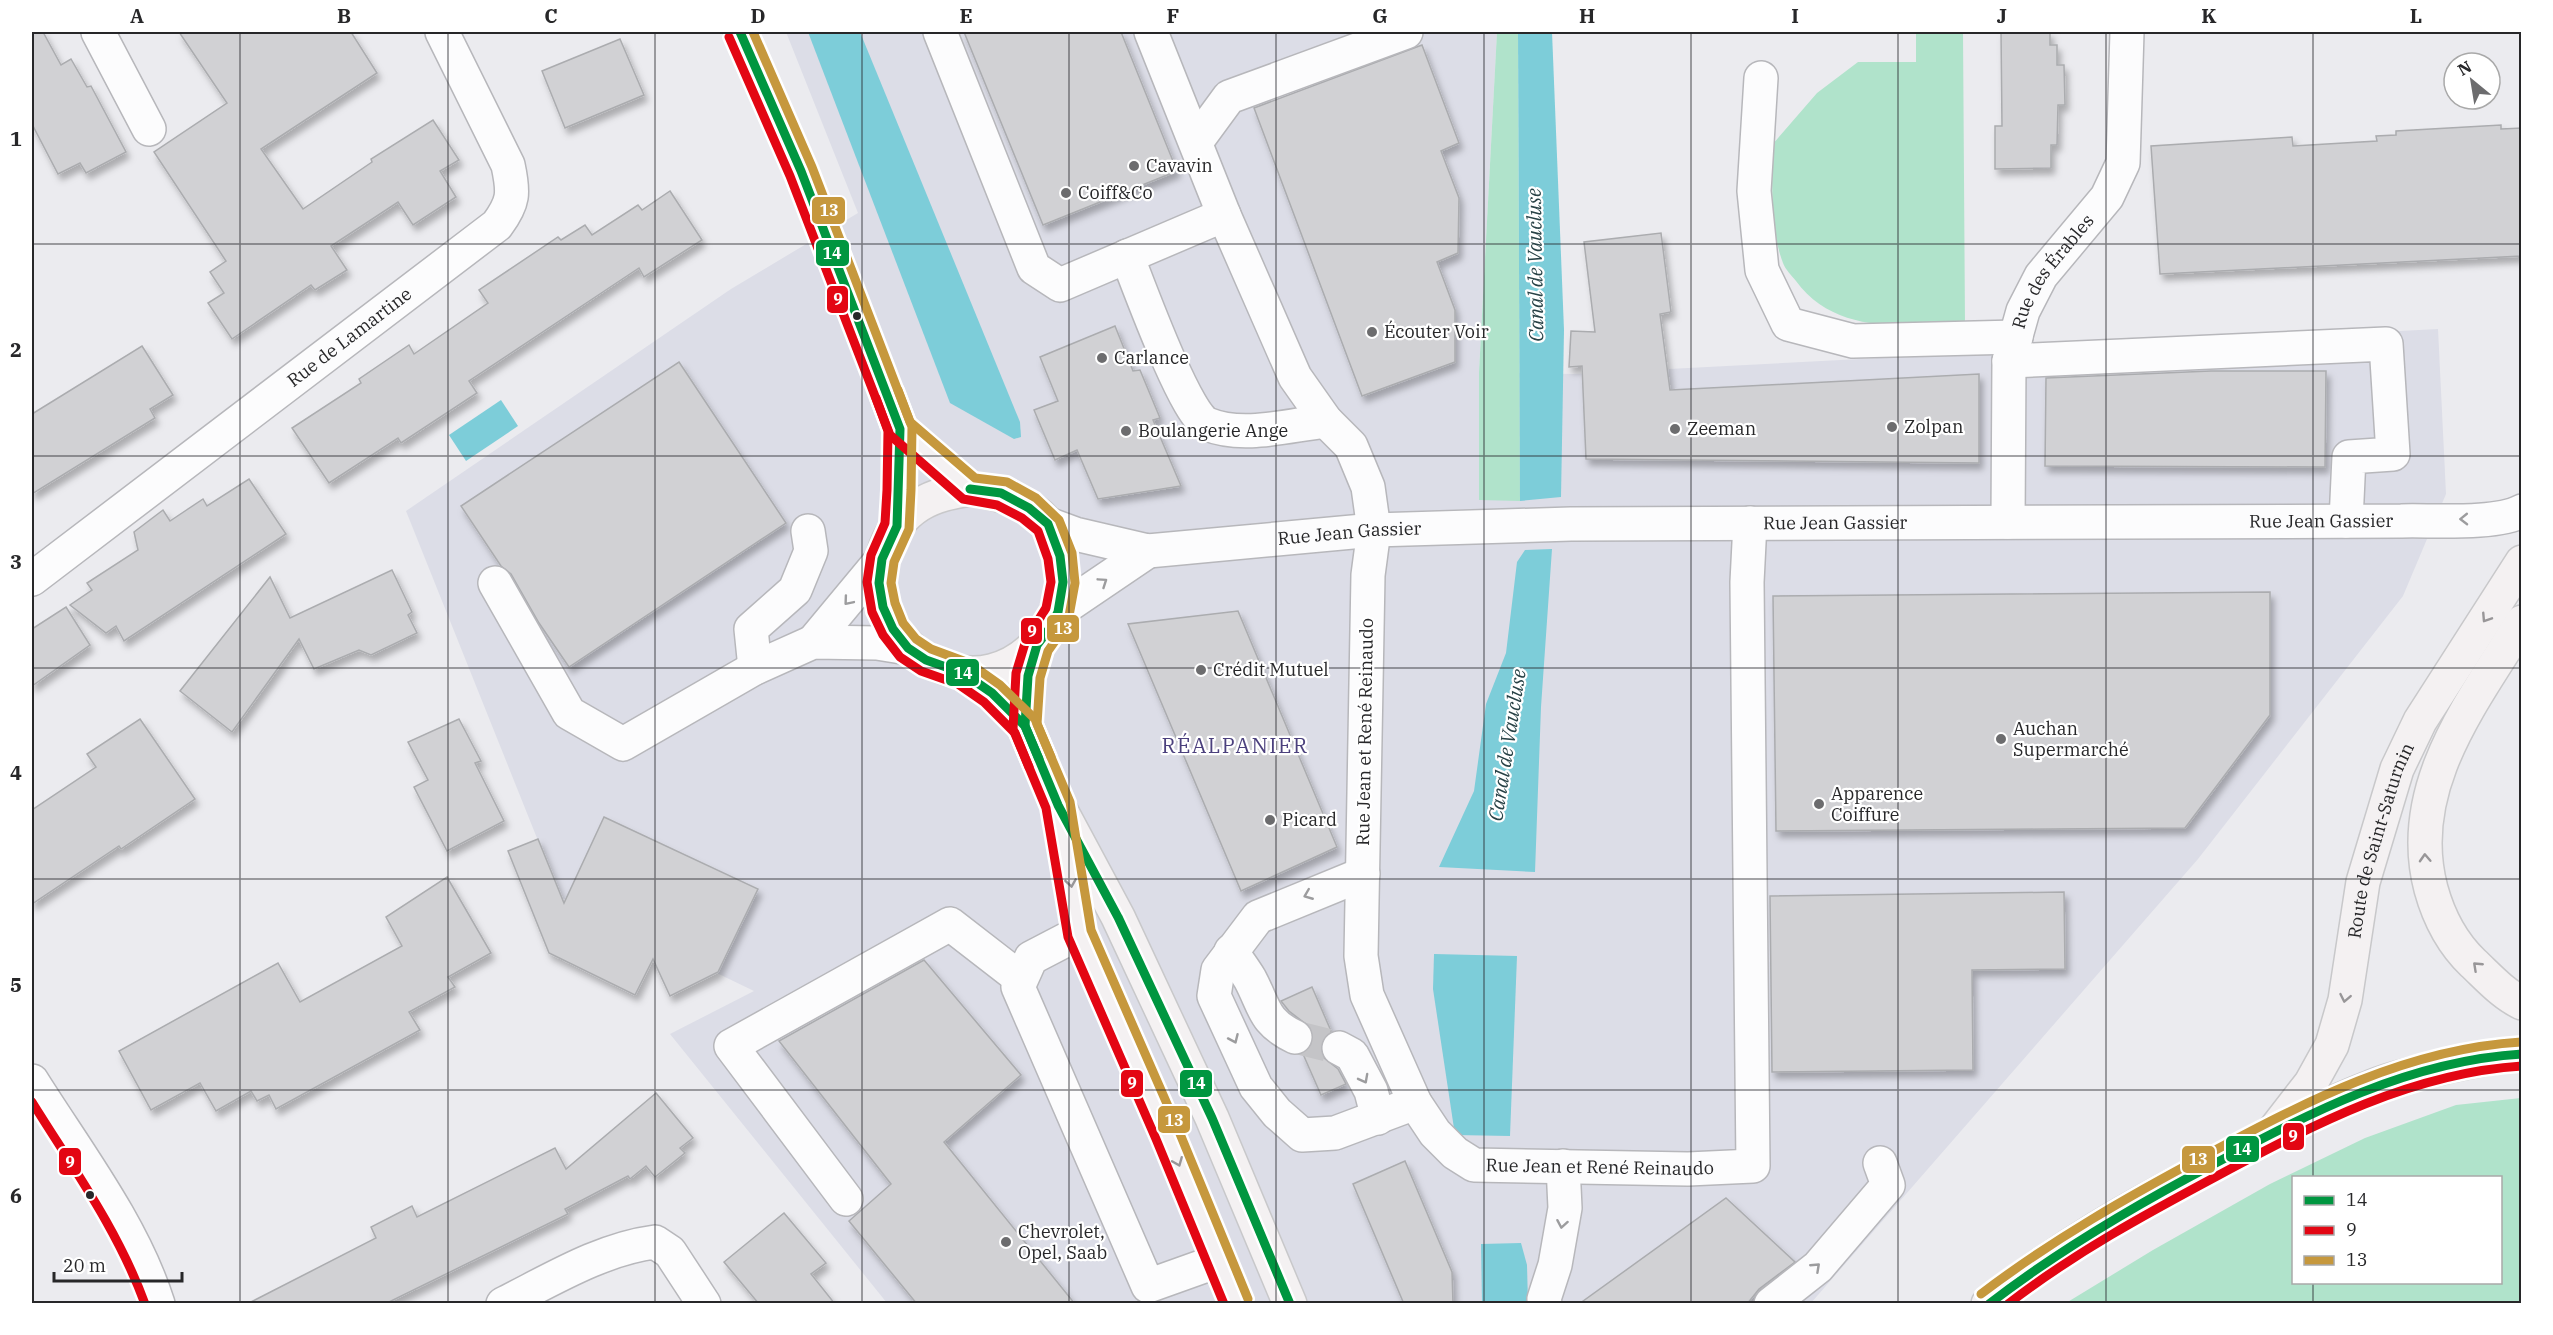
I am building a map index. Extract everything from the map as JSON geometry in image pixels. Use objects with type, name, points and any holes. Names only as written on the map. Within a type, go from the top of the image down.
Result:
[{"type":"main road","points":[[740,32],[806,182],[900,429],[897,526]]},
{"type":"main road","points":[[900,429],[970,489]]},
{"type":"main road","points":[[963,673],[993,670],[1017,660],[1037,645],[1050,628],[1058,612],[1063,582],[1060,556],[1048,524],[1029,508],[1001,494],[970,489],[942,494],[917,506],[897,526],[882,559],[879,583],[883,607],[893,629],[909,648],[926,660],[963,673],[992,693],[1025,726],[1058,805],[1118,917],[1212,1118],[1290,1304]]},
{"type":"main road","name":"Route de Saint-Saturnin","points":[[2273,1132],[2311,1083],[2332,1045],[2345,1000],[2363,882],[2397,769],[2420,721],[2522,562]]},
{"type":"main road","name":"Route de Saint-Saturnin","points":[[2522,622],[2457,724],[2439,766],[2425,824],[2425,865],[2439,915],[2457,948],[2510,997],[2522,1003]]},
{"type":"main road","points":[[1025,726],[1028,676],[1037,645]]},
{"type":"main road","points":[[1058,805],[1079,933],[1167,1134],[1237,1304]]},
{"type":"main road","points":[[1988,1304],[2067,1248],[2152,1196],[2273,1132],[2371,1086],[2474,1060],[2522,1054]]},
{"type":"street","points":[[98,32],[149,129]]},
{"type":"street","name":"Rue de Lamartine","points":[[32,579],[497,225],[511,206],[513,186],[508,165],[442,32]]},
{"type":"street","points":[[940,32],[1034,268],[1060,285],[1224,215]]},
{"type":"street","name":"Rue Jean et René Reinaudo","points":[[1151,32],[1224,215],[1295,377],[1326,421],[1351,446],[1368,487],[1374,530],[1368,575],[1361,956],[1367,995],[1415,1102],[1435,1133],[1455,1153],[1474,1165],[1688,1169],[1753,1166],[1747,582],[1750,523]]},
{"type":"street","points":[[1196,142],[1229,97],[1406,32]]},
{"type":"street","name":"Rue des Érables","points":[[2008,522],[2013,349],[2023,311],[2040,276],[2107,197],[2123,163],[2127,32]]},
{"type":"street","points":[[1761,78],[1754,191],[1762,270],[1788,324],[1853,341],[2013,349],[2386,344],[2393,454],[2349,457],[2346,521]]},
{"type":"street","points":[[1127,256],[1188,402],[1205,424],[1237,431],[1326,421]]},
{"type":"street","name":"Rue Jean Gassier","points":[[1048,524],[1075,534],[1148,551],[1374,530],[1571,524],[2401,521],[2494,519],[2513,516],[2522,511]]},
{"type":"street","points":[[755,668],[751,629],[795,590],[811,551],[808,531]]},
{"type":"street","name":"Rue Jean Gassier","points":[[1058,612],[1148,551]]},
{"type":"street","points":[[813,642],[882,559]]},
{"type":"street","points":[[495,583],[569,713],[623,744],[755,668],[813,642],[877,643],[909,648]]},
{"type":"street","points":[[1363,874],[1258,917],[1218,970],[1214,996],[1256,1087],[1277,1113],[1302,1134],[1335,1133],[1415,1102]]},
{"type":"street","points":[[846,1199],[731,1046],[950,924],[1021,979]]},
{"type":"street","points":[[1079,933],[1030,958],[1018,987],[1152,1295],[1218,1261]]},
{"type":"street","points":[[1231,951],[1249,977],[1268,1018],[1281,1030],[1295,1037]]},
{"type":"street","points":[[1339,1048],[1352,1055],[1371,1091],[1378,1118]]},
{"type":"street","points":[[32,1081],[100,1188],[147,1270],[158,1304]]},
{"type":"street","points":[[1771,1304],[1818,1267],[1888,1185],[1880,1163]]},
{"type":"street","points":[[1545,1304],[1544,1299],[1555,1265],[1565,1208],[1563,1166]]},
{"type":"street","points":[[503,1304],[620,1249],[654,1242],[670,1252],[704,1304]]},
{"type":"shaded area","points":[[786,32],[1497,32],[1479,372],[1572,374],[2438,329],[2446,494],[2403,596],[2198,859],[1811,1303],[887,1303],[670,1034],[754,991],[561,898],[406,511],[731,289],[858,213]]},
{"type":"green space","points":[[1497,32],[1518,32],[1520,501],[1479,500],[1479,372]]},
{"type":"green space","points":[[1916,32],[1963,32],[1965,324],[1896,326],[1873,324],[1831,311],[1812,298],[1787,270],[1776,234],[1772,145],[1817,93],[1858,62],[1916,62]]},
{"type":"green space","points":[[2521,1098],[2521,1303],[2066,1303],[2153,1250],[2270,1184],[2365,1138],[2456,1105]]},
{"type":"water","points":[[808,32],[860,32],[1020,422],[1021,437],[1014,439],[950,403]]},
{"type":"water","name":"Canal de Vaucluse","points":[[1518,32],[1552,32],[1564,330],[1561,497],[1520,501]]},
{"type":"water","points":[[501,400],[518,426],[466,461],[449,435]]},
{"type":"water","name":"Canal de Vaucluse","points":[[1552,549],[1541,707],[1535,872],[1439,867],[1474,791],[1486,704],[1506,653],[1517,562],[1525,550]]},
{"type":"water","points":[[1434,954],[1517,956],[1510,1136],[1455,1135],[1433,989]]},
{"type":"water","points":[[1521,1243],[1527,1265],[1528,1303],[1482,1303],[1481,1244]]},
{"type":"building","points":[[32,32],[43,32],[61,65],[71,59],[87,87],[91,86],[126,152],[86,173],[80,163],[58,174],[32,124]]},
{"type":"building","points":[[179,32],[351,32],[377,73],[261,149],[303,209],[372,162],[371,159],[433,120],[459,160],[440,171],[456,197],[413,225],[398,202],[331,246],[347,270],[315,290],[311,285],[232,339],[208,303],[224,293],[210,272],[226,261],[154,152],[227,103]]},
{"type":"building","points":[[964,32],[1121,32],[1177,171],[1043,225]]},
{"type":"building","points":[[2001,32],[2050,32],[2050,45],[2057,45],[2057,65],[2064,65],[2065,105],[2058,105],[2057,145],[2051,145],[2051,168],[1995,169],[1995,126],[2002,126]]},
{"type":"building","points":[[620,39],[644,95],[565,128],[542,71]]},
{"type":"building","points":[[1422,45],[1459,143],[1441,151],[1459,198],[1458,253],[1437,262],[1455,310],[1455,362],[1362,396],[1254,108]]},
{"type":"building","points":[[2501,125],[2501,129],[2522,128],[2522,256],[2160,274],[2151,146],[2292,137],[2293,146],[2377,141],[2376,136],[2396,135],[2396,131]]},
{"type":"building","points":[[670,191],[702,240],[644,277],[639,268],[469,381],[477,393],[401,443],[398,438],[329,483],[292,428],[361,383],[359,379],[409,345],[414,354],[488,303],[479,290],[558,237],[561,240],[585,225],[592,235],[638,205],[642,210]]},
{"type":"building","points":[[1661,233],[1671,312],[1660,314],[1670,390],[1979,374],[1979,463],[1586,459],[1582,366],[1569,367],[1571,331],[1595,332],[1584,242]]},
{"type":"building","points":[[1115,326],[1133,371],[1140,370],[1160,418],[1153,420],[1181,486],[1098,499],[1077,450],[1055,460],[1034,410],[1058,401],[1040,357]]},
{"type":"building","points":[[142,346],[173,395],[150,409],[155,418],[32,494],[32,414]]},
{"type":"building","points":[[679,362],[786,523],[569,667],[539,623],[511,574],[501,566],[461,506]]},
{"type":"building","points":[[2211,371],[2326,371],[2325,467],[2045,466],[2046,378]]},
{"type":"building","points":[[249,479],[286,534],[124,641],[116,626],[106,633],[70,605],[92,590],[87,583],[138,550],[134,532],[163,510],[170,521],[203,499],[207,506]]},
{"type":"building","points":[[392,570],[412,612],[408,615],[417,633],[371,655],[359,650],[314,669],[299,639],[232,732],[180,691],[270,577],[290,618]]},
{"type":"building","points":[[2270,592],[2270,715],[2185,828],[1776,831],[1773,596]]},
{"type":"building","points":[[66,607],[90,645],[32,686],[32,629]]},
{"type":"building","points":[[1238,611],[1337,847],[1241,891],[1128,624]]},
{"type":"building","points":[[140,719],[195,799],[121,849],[119,846],[32,904],[32,810],[96,767],[87,754]]},
{"type":"building","points":[[459,719],[481,761],[475,763],[504,821],[447,851],[414,787],[428,780],[408,742]]},
{"type":"building","points":[[604,817],[758,889],[718,972],[670,996],[653,959],[635,995],[549,953],[508,851],[538,839],[564,903]]},
{"type":"building","points":[[447,877],[491,953],[448,977],[455,987],[409,1012],[420,1030],[276,1109],[269,1095],[257,1101],[251,1091],[216,1111],[200,1083],[151,1110],[119,1051],[278,963],[300,1002],[402,946],[386,917]]},
{"type":"building","points":[[2064,892],[2065,969],[1972,970],[1973,1070],[1772,1072],[1770,896]]},
{"type":"building","points":[[924,960],[1021,1075],[944,1142],[1075,1304],[917,1304],[849,1221],[891,1184],[779,1041]]},
{"type":"building","points":[[1312,987],[1331,1031],[1322,1040],[1320,1049],[1323,1057],[1338,1069],[1346,1084],[1321,1095],[1303,1054],[1312,1045],[1314,1037],[1311,1028],[1289,1011],[1281,1001]]},
{"type":"building","points":[[656,1093],[693,1138],[680,1148],[685,1153],[655,1177],[646,1166],[630,1179],[628,1176],[565,1209],[568,1214],[385,1304],[247,1304],[376,1238],[371,1227],[412,1206],[417,1217],[555,1148],[566,1169]]},
{"type":"building","points":[[1405,1161],[1452,1272],[1453,1304],[1404,1304],[1353,1184]]},
{"type":"building","points":[[1726,1198],[1795,1262],[1759,1289],[1747,1304],[1579,1304]]},
{"type":"building","points":[[784,1213],[826,1263],[811,1274],[835,1304],[759,1304],[724,1262]]},
{"type":"tunnel","points":[[1295,1037],[1339,1048]]},
{"type":"transit line","name":"14","points":[[740,32],[801,171],[900,429],[897,526],[882,559],[879,583],[883,607],[893,629],[908,648],[926,660],[963,673],[992,693],[1025,726],[1058,805],[1118,917],[1212,1118],[1290,1304]]},
{"type":"transit line","name":"13","points":[[753,32],[812,167],[910,422],[975,478],[1007,482],[1036,498],[1059,520],[1072,553],[1075,583],[1069,616],[1048,651],[1040,678],[1037,724],[1070,802],[1091,930],[1178,1129],[1248,1299]]},
{"type":"transit line","name":"9","points":[[729,37],[790,176],[890,435],[963,499],[997,505],[1022,518],[1038,531],[1048,559],[1051,582],[1046,608],[1026,640],[1016,673],[1013,729],[1046,808],[1068,937],[1156,1139],[1224,1304]]},
{"type":"transit line","name":"13","points":[[898,390],[912,427],[909,529],[894,562],[891,583],[895,603],[903,623],[916,639],[931,649],[969,663],[1000,685],[1035,719],[1051,757]]},
{"type":"transit line","name":"9","points":[[876,398],[888,431],[887,490],[885,523],[871,555],[867,582],[872,612],[883,635],[900,657],[921,671],[958,684],[984,702],[1015,733],[1029,767]]},
{"type":"transit line","name":"14","points":[[970,489],[1001,493],[1029,508],[1048,524],[1060,556],[1063,582],[1058,612],[1050,628],[1037,645],[1028,676],[1025,726],[1039,759]]},
{"type":"transit line","name":"13","points":[[1981,1294],[2035,1255],[2120,1203],[2245,1134],[2320,1097],[2398,1067],[2438,1055],[2521,1042]]},
{"type":"transit line","name":"14","points":[[1989,1304],[2042,1265],[2126,1213],[2249,1146],[2323,1109],[2400,1078],[2439,1067],[2522,1054]]},
{"type":"transit line","name":"9","points":[[2008,1304],[2085,1251],[2291,1137],[2403,1090],[2441,1079],[2522,1066]]},
{"type":"transit line","name":"9","points":[[32,1102],[79,1175],[122,1250],[145,1304]]},
{"type":"place","name":"Cavavin","points":[[1134,166]]},
{"type":"place","name":"Coiff&Co","points":[[1066,193]]},
{"type":"place","name":"Écouter Voir","points":[[1372,332]]},
{"type":"place","name":"Carlance","points":[[1102,358]]},
{"type":"place","name":"Zolpan","points":[[1892,427]]},
{"type":"place","name":"Zeeman","points":[[1675,429]]},
{"type":"place","name":"Boulangerie Ange","points":[[1126,431]]},
{"type":"place","name":"Crédit Mutuel","points":[[1201,670]]},
{"type":"place","name":"Auchan Supermarché","points":[[2001,739]]},
{"type":"place","name":"Apparence Coiffure","points":[[1819,804]]},
{"type":"place","name":"Picard","points":[[1270,820]]},
{"type":"place","name":"Chevrolet, Opel, Saab","points":[[1006,1242]]},
{"type":"district","name":"RÉALPANIER","points":[[1235,746]]}]
